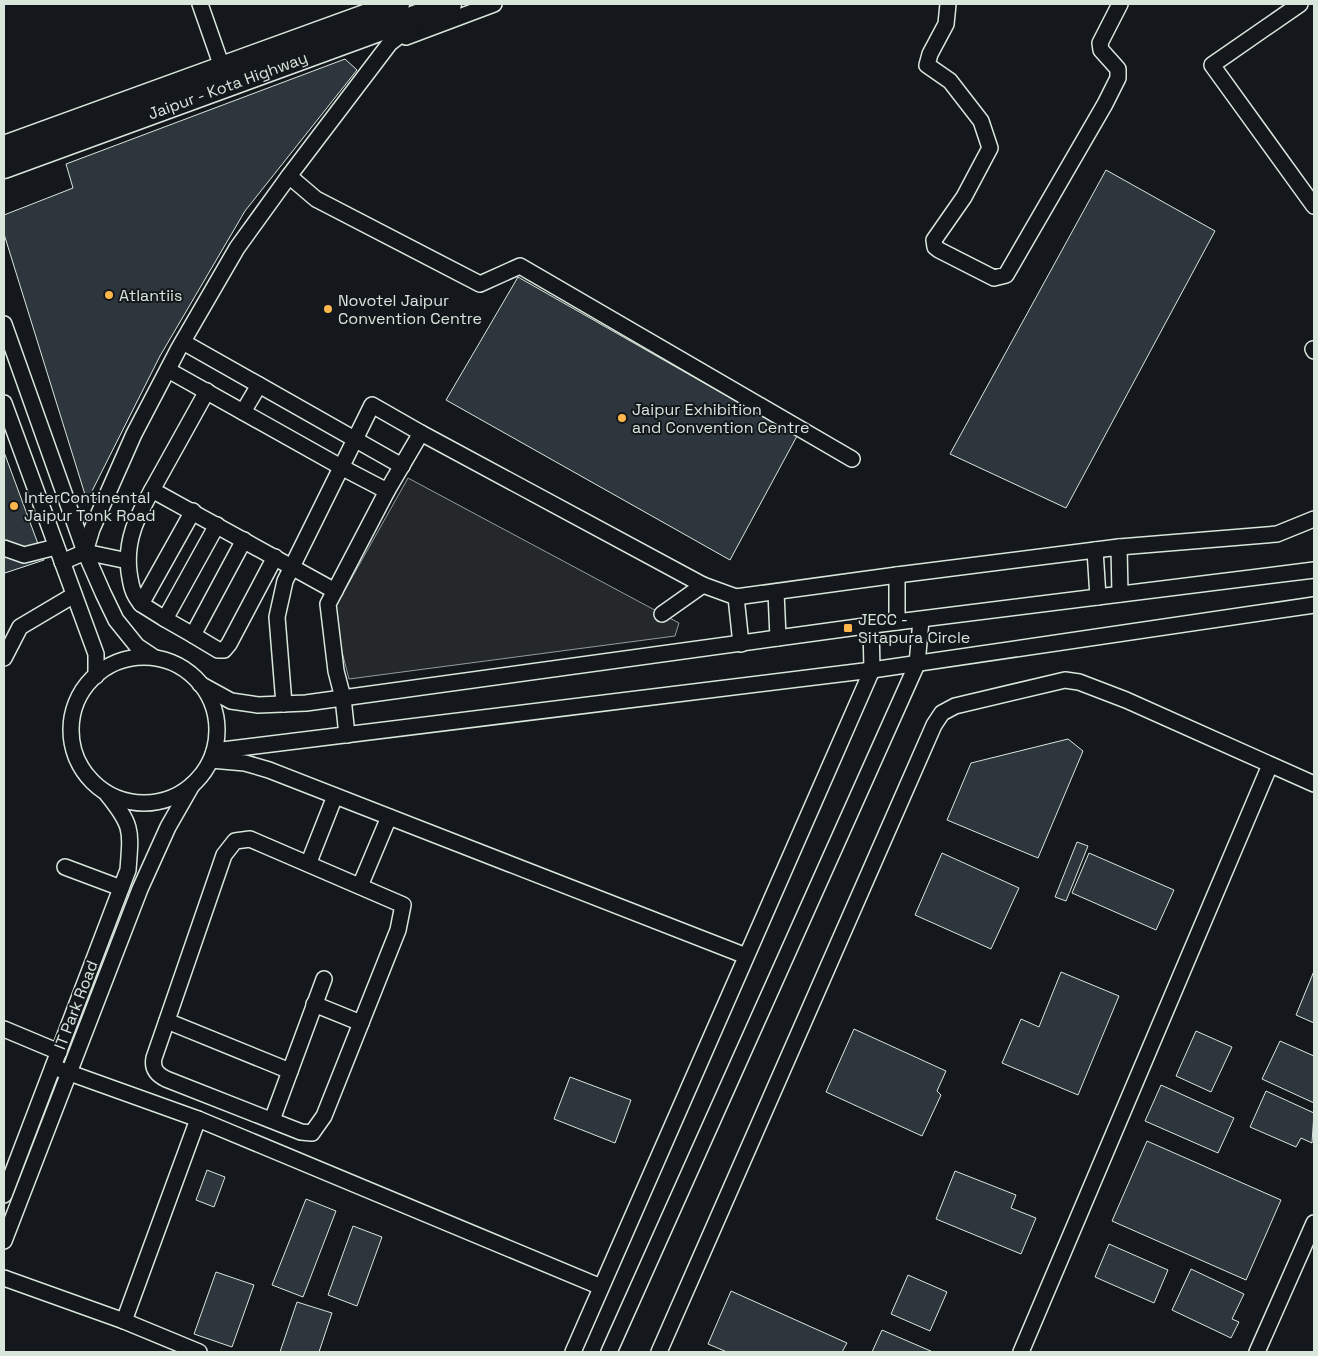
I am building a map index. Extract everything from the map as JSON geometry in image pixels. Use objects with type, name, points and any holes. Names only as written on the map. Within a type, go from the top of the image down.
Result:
[{"type":"highway","name":"Jaipur - Kota Highway","points":[[4,147],[398,4]]},
{"type":"highway","name":"Jaipur - Kota Highway","points":[[4,167],[452,4]]},
{"type":"street","points":[[200,4],[222,67]]},
{"type":"street","points":[[85,552],[92,529],[134,434],[183,342],[237,248],[288,176],[390,43],[410,26],[452,4]]},
{"type":"street","points":[[390,43],[494,4]]},
{"type":"street","points":[[948,4],[946,24],[930,54],[927,66],[950,81],[981,121],[990,148],[964,197],[934,240],[935,246],[939,250],[994,278],[1001,278],[1006,275],[1105,104],[1118,78],[1118,69],[1101,50],[1100,42],[1120,4]]},
{"type":"street","points":[[1300,4],[1212,65],[1314,206]]},
{"type":"street","points":[[288,176],[316,199],[480,284],[520,266],[852,459]]},
{"type":"street","points":[[4,324],[85,552],[116,620],[137,646],[152,656],[176,663],[196,678],[210,698],[217,722],[212,756],[204,772],[192,785],[172,798],[149,803],[126,800],[104,791],[87,775],[75,755],[71,732],[75,707],[86,685],[105,668],[127,658],[152,656]]},
{"type":"street","points":[[183,342],[402,466]]},
{"type":"street","points":[[168,370],[387,491]]},
{"type":"street","points":[[243,412],[259,385]]},
{"type":"street","points":[[206,391],[132,530],[128,561],[131,588],[141,604],[218,650],[224,650],[275,557]]},
{"type":"street","points":[[4,403],[96,654],[96,676]]},
{"type":"street","points":[[284,704],[277,617],[285,581],[372,405],[703,585],[736,597],[1094,550],[1119,551],[1250,546],[1278,541],[1314,529]]},
{"type":"street","points":[[347,734],[343,698],[336,671],[328,604],[387,491],[421,433]]},
{"type":"street","points":[[152,490],[335,591]]},
{"type":"street","points":[[141,604],[193,511]]},
{"type":"street","points":[[1119,551],[1277,534],[1314,519]]},
{"type":"street","points":[[165,619],[217,525]]},
{"type":"street","points":[[192,635],[244,540]]},
{"type":"street","points":[[4,548],[24,555],[56,547]]},
{"type":"street","points":[[1094,550],[1098,597]]},
{"type":"street","points":[[1119,551],[1120,594]]},
{"type":"street","points":[[62,562],[85,552],[128,561]]},
{"type":"street","points":[[200,684],[231,701],[258,705],[343,698],[871,625],[1314,570]]},
{"type":"street","points":[[897,575],[897,622]]},
{"type":"street","points":[[662,614],[703,585]]},
{"type":"street","points":[[776,592],[778,638]]},
{"type":"street","points":[[4,658],[20,627],[74,595]]},
{"type":"street","points":[[736,597],[740,644]]},
{"type":"street","points":[[212,756],[347,734],[917,664],[1314,605]]},
{"type":"street","points":[[609,1352],[917,664],[921,620]]},
{"type":"street","points":[[573,1352],[872,670],[871,625]]},
{"type":"street","points":[[658,1352],[934,725],[942,713],[956,706],[1073,680],[1126,700],[1314,784]]},
{"type":"street","points":[[212,756],[246,763],[746,956]]},
{"type":"street","points":[[1021,1352],[1270,765]]},
{"type":"street","name":"IT Park Road","points":[[4,1241],[140,889],[168,827],[192,785]]},
{"type":"street","name":"IT Park Road","points":[[4,1195],[128,870],[131,835],[125,816],[104,791]]},
{"type":"street","points":[[308,862],[334,796]]},
{"type":"street","points":[[360,886],[389,817]]},
{"type":"street","points":[[250,838],[308,862],[399,902],[403,905],[404,910],[398,930],[324,1116],[315,1131],[301,1132],[158,1074],[153,1064],[224,855],[231,844],[250,838]]},
{"type":"street","points":[[65,867],[121,888]]},
{"type":"street","points":[[272,1120],[324,979]]},
{"type":"street","points":[[314,1004],[361,1023]]},
{"type":"street","points":[[167,1021],[290,1070]]},
{"type":"street","points":[[4,1029],[59,1052]]},
{"type":"street","points":[[53,1067],[198,1119],[601,1287]]},
{"type":"street","points":[[124,1321],[198,1119]]},
{"type":"street","points":[[1258,1352],[1314,1223]]},
{"type":"street","points":[[4,1278],[124,1321],[200,1352]]},
{"type":"shaded area","points":[[408,478],[679,623],[675,636],[349,679],[332,613]]},
{"type":"building","name":"Atlantiis","points":[[345,59],[357,70],[245,211],[160,356],[87,501],[4,234],[4,215],[73,188],[66,164]]},
{"type":"building","points":[[1106,170],[1215,231],[1066,508],[950,454]]},
{"type":"building","name":"Jaipur Exhibition and Convention Centre","points":[[518,277],[797,436],[730,560],[446,400]]},
{"type":"building","name":"InterContinental Jaipur Tonk Road","points":[[4,452],[44,560],[5,573],[4,572]]},
{"type":"building","points":[[1068,739],[1083,751],[1038,858],[947,820],[971,763]]},
{"type":"building","points":[[1077,842],[1088,846],[1066,901],[1055,897]]},
{"type":"building","points":[[942,853],[1019,888],[991,949],[915,915]]},
{"type":"building","points":[[1089,853],[1174,890],[1156,930],[1072,893]]},
{"type":"building","points":[[1314,971],[1314,1023],[1296,1015]]},
{"type":"building","points":[[1061,972],[1119,996],[1078,1095],[1002,1063],[1021,1019],[1039,1027]]},
{"type":"building","points":[[854,1029],[946,1071],[937,1091],[941,1095],[922,1136],[826,1092]]},
{"type":"building","points":[[1196,1031],[1232,1047],[1211,1092],[1176,1076]]},
{"type":"building","points":[[1280,1041],[1314,1056],[1314,1103],[1262,1079]]},
{"type":"building","points":[[570,1077],[631,1100],[615,1143],[554,1119]]},
{"type":"building","points":[[1161,1085],[1234,1118],[1218,1153],[1145,1121]]},
{"type":"building","points":[[1266,1091],[1314,1113],[1312,1143],[1301,1138],[1296,1147],[1250,1127]]},
{"type":"building","points":[[1147,1141],[1281,1200],[1246,1280],[1112,1221]]},
{"type":"building","points":[[207,1170],[225,1177],[214,1207],[196,1200]]},
{"type":"building","points":[[955,1171],[1016,1195],[1011,1208],[1036,1218],[1021,1254],[936,1219]]},
{"type":"building","points":[[306,1199],[336,1211],[303,1297],[272,1285]]},
{"type":"building","points":[[353,1226],[382,1237],[357,1306],[328,1295]]},
{"type":"building","points":[[1109,1244],[1168,1270],[1154,1303],[1095,1277]]},
{"type":"building","points":[[1191,1269],[1244,1294],[1232,1319],[1239,1322],[1231,1338],[1172,1310]]},
{"type":"building","points":[[216,1272],[254,1285],[232,1347],[194,1334]]},
{"type":"building","points":[[908,1275],[947,1292],[930,1331],[891,1314]]},
{"type":"building","points":[[731,1291],[847,1343],[842,1352],[727,1352],[708,1344]]},
{"type":"building","points":[[297,1302],[332,1313],[319,1352],[280,1352]]},
{"type":"building","points":[[882,1330],[933,1352],[872,1352]]},
{"type":"place","name":"Atlantiis","points":[[109,295]]},
{"type":"place","name":"Novotel Jaipur Convention Centre","points":[[328,309]]},
{"type":"place","name":"Jaipur Exhibition and Convention Centre","points":[[622,418]]},
{"type":"place","name":"InterContinental Jaipur Tonk Road","points":[[14,506]]},
{"type":"place","name":"JECC - Sitapura Circle","points":[[848,628]]}]
